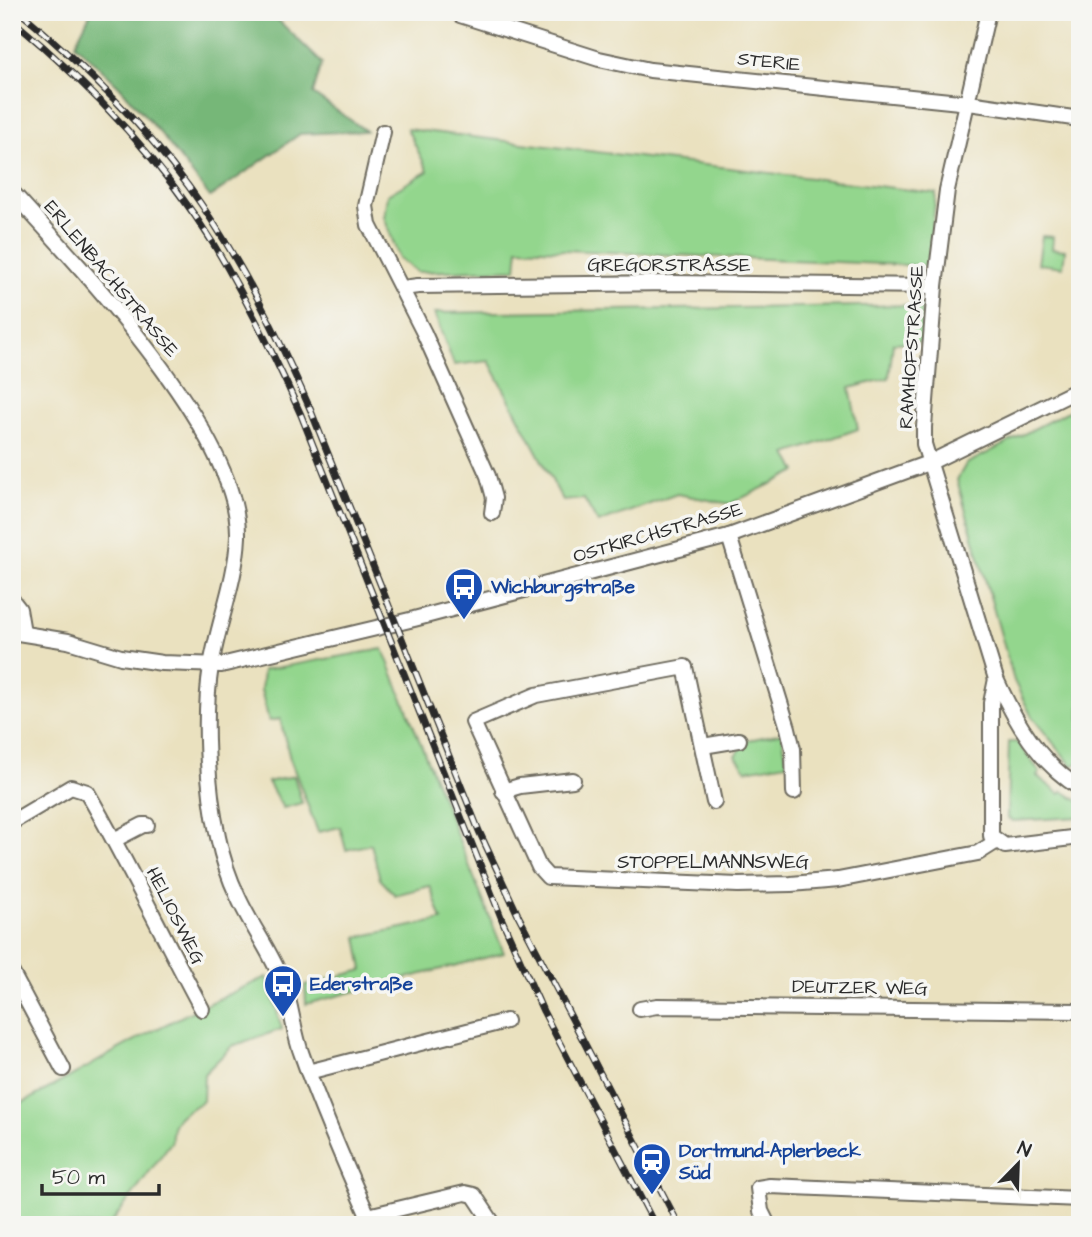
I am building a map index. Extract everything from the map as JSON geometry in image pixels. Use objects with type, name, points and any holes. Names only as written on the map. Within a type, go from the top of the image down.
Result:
[{"type":"street","name":"RAMHOFSTRASSE","points":[[989,12],[947,190],[935,286],[924,443],[996,679],[1012,714],[1026,736],[1050,764],[1080,788]]},
{"type":"street","name":"STERIE","points":[[460,15],[599,59],[650,70],[969,103],[1080,119]]},
{"type":"street","points":[[383,132],[366,215],[403,288],[488,476],[494,498],[492,513]]},
{"type":"street","name":"ERLENBACHSTRASSE","points":[[12,192],[96,285],[147,348],[196,421],[224,475],[236,515],[238,533],[237,553],[211,667],[208,711],[212,804],[218,838],[238,897],[284,985],[300,1052],[370,1220]]},
{"type":"street","name":"GREGORSTRASSE","points":[[403,288],[674,283],[935,286]]},
{"type":"street","name":"OSTKIRCHSTRASSE","points":[[12,600],[19,609],[18,632],[68,641],[121,657],[211,667],[414,619],[729,536],[931,461],[1080,389]]},
{"type":"street","points":[[729,536],[788,729],[793,749],[794,792]]},
{"type":"street","points":[[573,780],[520,786],[503,791],[473,722],[536,695],[685,667],[714,802]]},
{"type":"street","name":"RAMHOFSTRASSE","points":[[996,679],[991,703],[991,836],[997,841]]},
{"type":"street","points":[[704,746],[738,740]]},
{"type":"street","name":"HELIOSWEG","points":[[12,822],[71,787],[87,792],[202,1009]]},
{"type":"street","name":"STOPPELMANNSWEG","points":[[503,791],[539,867],[548,877],[575,880],[738,886],[827,881],[978,853],[997,841],[1004,846],[1080,837]]},
{"type":"street","points":[[114,840],[147,825]]},
{"type":"street","points":[[12,973],[63,1069]]},
{"type":"street","name":"DEUTZER WEG","points":[[640,1009],[657,1006],[1080,1011]]},
{"type":"street","points":[[308,1072],[506,1020]]},
{"type":"street","points":[[768,1225],[761,1211],[758,1188],[769,1186],[1080,1199]]},
{"type":"street","points":[[370,1220],[465,1193],[474,1195],[494,1225]]},
{"type":"green space","points":[[91,12],[276,12],[274,16],[322,63],[313,94],[366,131],[300,134],[210,197],[119,86],[75,44]]},
{"type":"green space","points":[[407,129],[936,193],[928,266],[518,248],[516,269],[417,272],[399,258],[384,217],[387,195],[428,171]]},
{"type":"green space","points":[[1042,236],[1053,237],[1052,249],[1065,250],[1063,267],[1038,264]]},
{"type":"green space","points":[[922,305],[922,342],[893,343],[889,378],[850,388],[858,429],[787,454],[797,471],[730,504],[677,494],[598,523],[584,499],[563,501],[489,361],[454,365],[434,313]]},
{"type":"green space","points":[[1080,405],[1080,762],[1072,766],[1032,717],[1014,681],[957,480],[966,464]]},
{"type":"green space","points":[[383,649],[504,953],[306,1004],[305,985],[363,970],[357,937],[442,920],[430,886],[395,895],[380,879],[371,844],[346,850],[340,827],[318,832],[290,759],[280,719],[269,721],[261,690],[263,670]]},
{"type":"green space","points":[[782,733],[787,763],[746,770],[736,756],[740,749],[739,742]]},
{"type":"green space","points":[[1009,742],[1017,742],[1040,772],[1037,776],[1060,794],[1063,791],[1080,802],[1080,817],[1012,821],[1007,818]]},
{"type":"green space","points":[[294,776],[302,803],[283,808],[268,782]]},
{"type":"green space","points":[[267,977],[282,1029],[232,1046],[204,1074],[203,1101],[176,1121],[172,1141],[110,1225],[41,1225],[12,1222],[12,1108],[157,1029]]},
{"type":"railway","points":[[20,12],[88,73],[151,140],[207,213],[256,296],[311,411],[479,831],[518,915],[679,1225]]},
{"type":"railway","points":[[12,20],[69,70],[147,153],[193,213],[249,308],[301,415],[503,922],[543,1011],[655,1225]]},
{"type":"place","name":"Wichburgstraße","points":[[464,621]]},
{"type":"place","name":"Ederstraße","points":[[283,1018]]},
{"type":"place","name":"Dortmund-Aplerbeck Süd","points":[[652,1196]]}]
